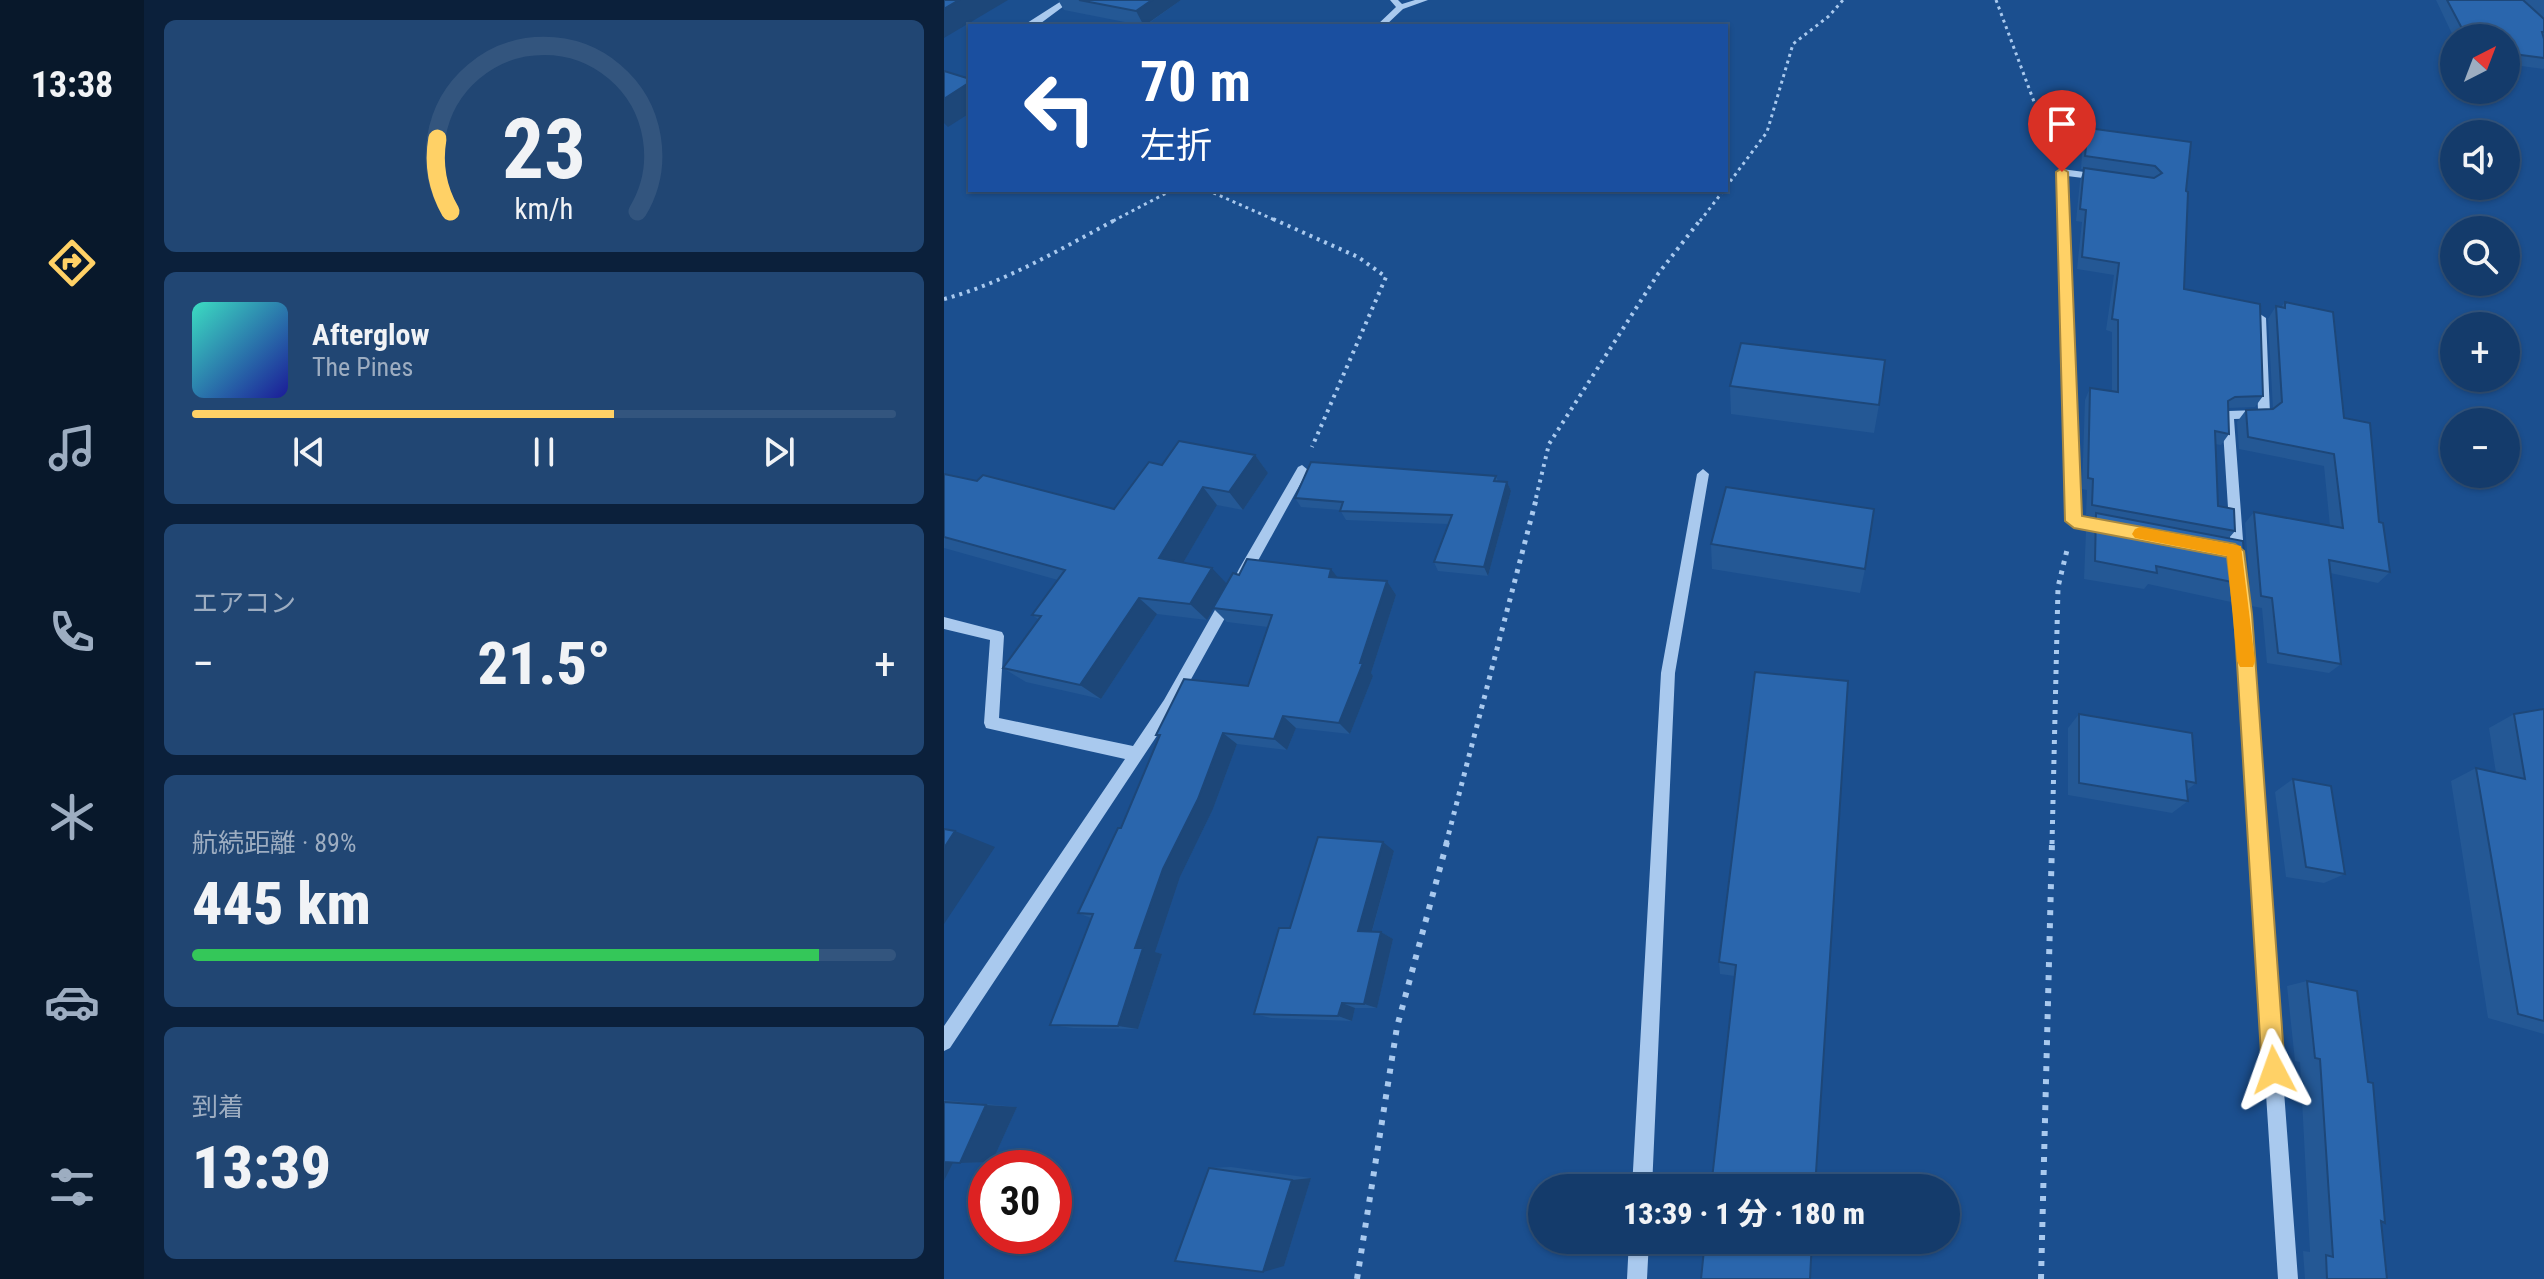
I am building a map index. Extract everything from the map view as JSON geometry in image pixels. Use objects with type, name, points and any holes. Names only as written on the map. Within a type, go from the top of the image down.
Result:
[{"type":"street","points":[[1032,24],[1068,0]]},
{"type":"street","points":[[1382,24],[1397,4],[1424,0]]},
{"type":"street","points":[[2105,178],[2062,172],[2074,521],[2118,529]]},
{"type":"street","points":[[2260,317],[2264,414],[2228,415],[2228,550],[2243,614],[2288,1279]]},
{"type":"street","points":[[944,1042],[1169,705],[1302,470]]},
{"type":"street","points":[[1643,1174],[1668,673],[1703,474]]},
{"type":"street","points":[[944,623],[997,636],[991,723],[1136,754]]},
{"type":"street","points":[[1637,1279],[1638,1254]]},
{"type":"path","points":[[1728,185],[1767,132],[1793,44],[1829,16],[1843,0]]},
{"type":"path","points":[[1996,0],[2036,107],[2042,135],[2062,172]]},
{"type":"path","points":[[944,299],[963,294],[1047,256],[1168,192]]},
{"type":"path","points":[[1212,192],[1358,257],[1386,277],[1302,470]]},
{"type":"path","points":[[1357,1279],[1397,1027],[1507,618],[1549,444],[1658,274],[1723,192]]},
{"type":"path","points":[[2041,1279],[2058,587],[2074,521]]},
{"type":"building","points":[[944,0],[959,0],[944,9]]},
{"type":"building","points":[[1079,0],[1152,0],[1136,11]]},
{"type":"building","points":[[2447,0],[2523,0],[2544,19],[2544,58],[2520,55],[2520,24],[2460,24]]},
{"type":"building","points":[[944,71],[968,78],[968,83],[944,99]]},
{"type":"building","points":[[2088,128],[2191,142],[2186,191],[2184,289],[2260,304],[2263,396],[2235,397],[2228,401],[2229,434],[2215,431],[2218,506],[2234,509],[2235,531],[2092,505],[2093,479],[2088,478],[2090,388],[2118,392],[2118,320],[2112,319],[2119,263],[2082,257],[2086,210],[2080,209],[2084,168],[2154,178],[2162,173],[2155,166],[2085,156]]},
{"type":"building","points":[[2285,302],[2333,312],[2344,418],[2370,423],[2379,522],[2383,523],[2390,572],[2329,560],[2341,664],[2278,653],[2272,598],[2261,596],[2254,512],[2343,528],[2334,454],[2248,437],[2246,410],[2273,409],[2282,402],[2276,306],[2285,308]]},
{"type":"building","points":[[1741,343],[1885,360],[1879,405],[1730,386]]},
{"type":"building","points":[[1179,441],[1255,455],[1229,492],[1203,487],[1159,558],[1212,568],[1190,604],[1139,598],[1080,685],[1003,668],[1041,616],[1032,615],[1065,570],[944,537],[944,474],[977,481],[983,475],[1114,509],[1149,462],[1162,465]]},
{"type":"building","points":[[1311,462],[1496,476],[1494,481],[1507,482],[1484,567],[1434,562],[1452,515],[1340,511],[1343,502],[1295,498]]},
{"type":"building","points":[[1726,487],[1874,509],[1865,569],[1711,544]]},
{"type":"building","points":[[2096,513],[2243,541],[2246,585],[2156,566],[2157,573],[2095,561]]},
{"type":"building","points":[[1247,559],[1331,569],[1329,577],[1387,581],[1360,663],[1363,663],[1339,723],[1283,716],[1274,739],[1223,733],[1198,799],[1163,869],[1135,948],[1143,948],[1118,1026],[1050,1025],[1093,914],[1078,913],[1118,828],[1121,828],[1160,735],[1156,735],[1184,679],[1248,686],[1272,615],[1213,608],[1233,573],[1239,575]]},
{"type":"building","points":[[1755,672],[1848,681],[1816,1174],[1713,1174],[1736,965],[1719,962]]},
{"type":"building","points":[[2544,709],[2544,1021],[2518,1014],[2476,768],[2525,779],[2514,714]]},
{"type":"building","points":[[2079,714],[2192,733],[2196,783],[2186,781],[2188,801],[2079,783]]},
{"type":"building","points":[[2293,779],[2331,786],[2345,874],[2306,867]]},
{"type":"building","points":[[944,829],[955,831],[944,848]]},
{"type":"building","points":[[1318,837],[1383,842],[1358,931],[1381,932],[1364,1004],[1342,1003],[1338,1016],[1254,1014],[1279,928],[1290,928]]},
{"type":"building","points":[[2307,981],[2357,991],[2368,1082],[2373,1083],[2387,1279],[2327,1279],[2326,1255],[2333,1257],[2320,1059],[2315,1058]]},
{"type":"building","points":[[944,1102],[986,1105],[960,1163],[944,1162]]},
{"type":"building","points":[[1209,1168],[1292,1180],[1263,1272],[1175,1261]]},
{"type":"building","points":[[1704,1254],[1811,1254],[1810,1279],[1701,1279]]},
{"type":"slow traffic","points":[[2140,534],[2235,551],[2246,661]]},
{"type":"route","points":[[2062,172],[2074,521],[2235,551],[2243,614],[2274,1070]]}]
